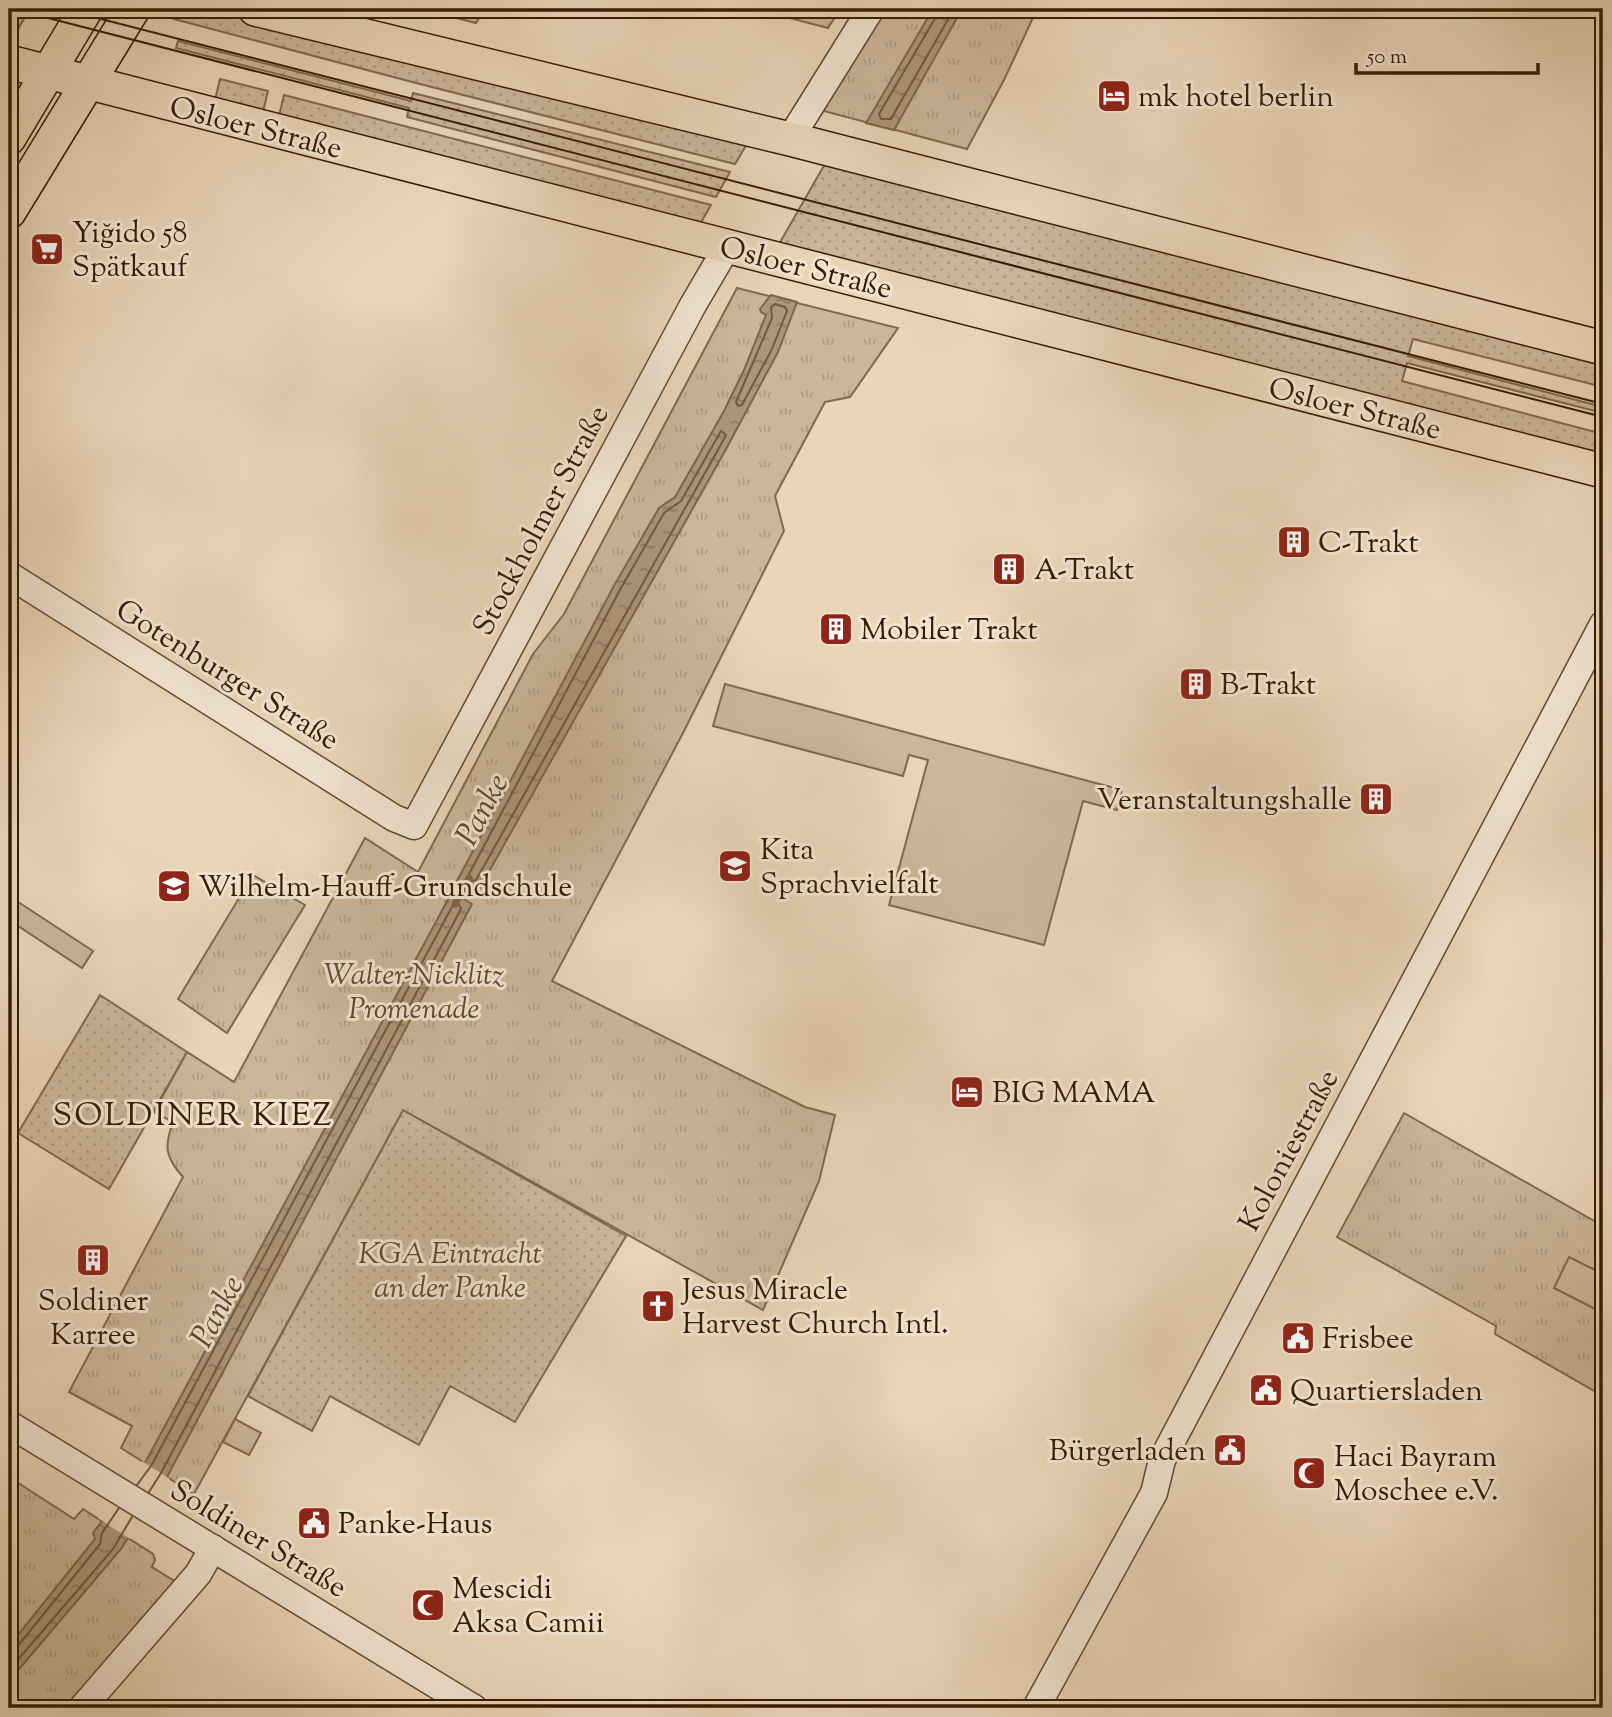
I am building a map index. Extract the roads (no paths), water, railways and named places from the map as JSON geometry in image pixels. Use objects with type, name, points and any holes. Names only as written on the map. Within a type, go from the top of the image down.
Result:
[{"type":"main road","points":[[9,138],[86,9]]},
{"type":"main road","points":[[9,212],[133,9]]},
{"type":"main road","points":[[256,9],[790,139],[1603,348]]},
{"type":"main road","name":"Osloer Straße","points":[[9,62],[1603,471]]},
{"type":"street","points":[[790,139],[871,9]]},
{"type":"street","name":"Stockholmer Straße","points":[[414,826],[727,247]]},
{"type":"street","name":"Gotenburger Straße","points":[[9,575],[394,818],[414,826]]},
{"type":"street","name":"Koloniestraße","points":[[1037,1708],[1154,1493],[1162,1460],[1603,624]]},
{"type":"street","name":"Soldiner Straße","points":[[9,1424],[474,1708]]},
{"type":"street","points":[[82,1708],[198,1574],[213,1548]]},
{"type":"water","points":[[933,9],[962,9],[894,130],[866,123]]},
{"type":"water","points":[[771,295],[797,302],[778,352],[477,893],[457,881],[615,584],[659,508],[675,497],[724,411],[766,315],[760,309]]},
{"type":"water","points":[[452,892],[472,904],[167,1477],[121,1549],[9,1681],[9,1646],[95,1539],[93,1533],[145,1463]]},
{"type":"waterway","name":"Panke","points":[[455,904],[469,878]]},
{"type":"tram line","points":[[13,9],[1603,417]]},
{"type":"tram line","points":[[62,9],[1603,404]]},
{"type":"place","name":"mk hotel berlin","points":[[1114,96]]},
{"type":"place","name":"Yiğido 58 Spätkauf","points":[[47,249]]},
{"type":"place","name":"C-Trakt","points":[[1294,542]]},
{"type":"place","name":"A-Trakt","points":[[1009,569]]},
{"type":"place","name":"Mobiler Trakt","points":[[836,629]]},
{"type":"place","name":"B-Trakt","points":[[1196,684]]},
{"type":"place","name":"Veranstaltungshalle","points":[[1376,799]]},
{"type":"place","name":"Kita Sprachvielfalt","points":[[735,866]]},
{"type":"place","name":"Wilhelm-Hauff-Grundschule","points":[[174,886]]},
{"type":"place","name":"BIG MAMA","points":[[967,1092]]},
{"type":"place","name":"Soldiner Karree","points":[[93,1260]]},
{"type":"place","name":"Jesus Miracle Harvest Church Intl.","points":[[658,1306]]},
{"type":"place","name":"Frisbee","points":[[1298,1338]]},
{"type":"place","name":"Quartiersladen","points":[[1266,1390]]},
{"type":"place","name":"Bürgerladen","points":[[1230,1450]]},
{"type":"place","name":"Haci Bayram Moschee e.V.","points":[[1309,1473]]},
{"type":"place","name":"Panke-Haus","points":[[314,1523]]},
{"type":"place","name":"Mescidi Aksa Camii","points":[[428,1605]]},
{"type":"district","name":"SOLDINER KIEZ","points":[[193,1113]]},
{"type":"park label","name":"Walter-Nicklitz Promenade","points":[[414,991]]},
{"type":"park label","name":"KGA Eintracht an der Panke","points":[[450,1270]]}]
